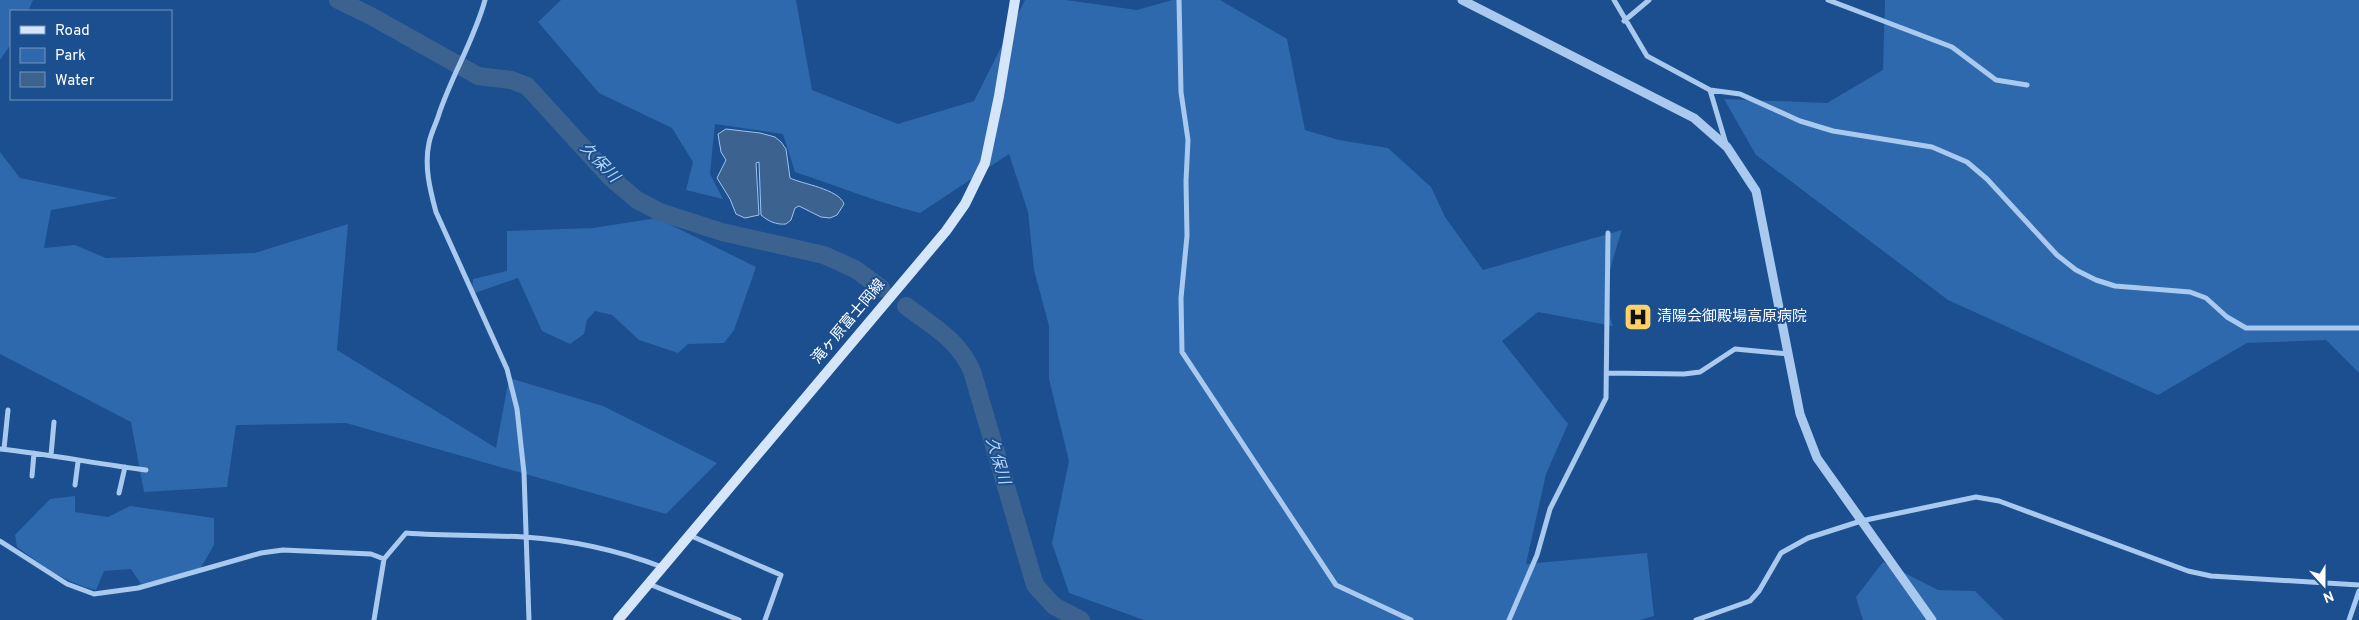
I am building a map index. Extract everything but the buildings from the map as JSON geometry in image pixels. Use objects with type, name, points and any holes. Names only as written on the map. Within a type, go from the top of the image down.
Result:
[{"type":"main road","name":"滝ヶ原富士岡線","points":[[618,620],[946,231],[965,204],[978,182],[990,145],[1015,0]]},
{"type":"street","points":[[485,0],[478,24],[454,74],[429,143],[427,164],[430,190],[446,235],[507,369],[517,409],[524,473],[529,620]]},
{"type":"street","points":[[1179,0],[1181,92],[1188,140],[1186,181],[1187,236],[1181,298],[1182,352],[1336,585],[1411,620]]},
{"type":"street","points":[[1462,0],[1694,118],[1727,147],[1756,191],[1800,414],[1817,458],[1932,620]]},
{"type":"street","points":[[1614,0],[1624,21],[1647,56],[1710,90],[1740,94],[1800,121],[1834,131],[1932,147],[1967,162],[1986,179],[2057,256],[2076,270],[2096,280],[2115,286],[2190,292],[2206,298],[2227,317],[2246,328],[2359,328]]},
{"type":"street","points":[[1624,21],[1649,0]]},
{"type":"street","points":[[1828,0],[1952,47],[1996,80],[2027,85]]},
{"type":"street","points":[[1710,90],[1727,147]]},
{"type":"street","points":[[1509,620],[1537,555],[1550,509],[1606,398],[1608,233]]},
{"type":"street","points":[[1607,372],[1684,374],[1700,372],[1736,349],[1789,354]]},
{"type":"street","points":[[8,410],[2,449],[78,462],[146,470]]},
{"type":"street","points":[[51,456],[54,422]]},
{"type":"street","points":[[32,476],[34,453]]},
{"type":"street","points":[[76,484],[78,462]]},
{"type":"street","points":[[119,492],[125,467]]},
{"type":"street","points":[[1696,620],[1750,601],[1759,591],[1781,553],[1808,538],[1861,521],[1976,497],[1999,501],[2188,571],[2211,576],[2359,585]]},
{"type":"street","points":[[374,620],[384,559],[406,533],[526,537],[586,546],[644,560],[662,567]]},
{"type":"street","points":[[689,535],[781,575],[765,620]]},
{"type":"street","points":[[0,541],[66,584],[94,594],[138,588],[261,553],[283,550],[371,554],[384,559]]},
{"type":"street","points":[[648,584],[739,620]]},
{"type":"street","points":[[2349,620],[2359,591]]},
{"type":"green space","points":[[0,0],[33,0],[28,10],[10,10],[10,45],[0,60]]},
{"type":"green space","points":[[561,0],[796,0],[812,90],[898,124],[974,101],[1025,0],[1066,0],[1137,10],[1172,0],[1220,0],[1287,39],[1305,130],[1339,140],[1388,148],[1431,187],[1445,217],[1483,270],[1622,230],[1608,278],[1607,302],[1613,326],[1538,312],[1502,341],[1568,424],[1546,474],[1526,564],[1647,553],[1654,616],[1640,620],[1144,620],[1069,593],[1052,543],[1069,461],[1049,379],[1049,326],[1034,270],[1028,212],[1009,154],[920,213],[795,172],[783,134],[715,124],[710,174],[723,199],[686,190],[693,162],[672,128],[599,93],[538,22]]},
{"type":"green space","points":[[1885,0],[2359,0],[2359,373],[2326,340],[2247,343],[2158,395],[1948,300],[1756,155],[1724,99],[1827,103],[1883,70]]},
{"type":"green space","points":[[0,152],[20,178],[118,198],[51,210],[44,248],[75,245],[106,258],[255,253],[348,224],[337,350],[496,448],[509,378],[603,406],[717,463],[666,514],[346,423],[236,425],[227,487],[144,492],[131,422],[0,354]]},
{"type":"green space","points":[[657,218],[756,267],[734,330],[724,343],[688,344],[678,353],[639,340],[612,315],[595,311],[587,320],[584,334],[570,344],[542,331],[518,278],[472,294],[473,279],[507,271],[507,231],[593,228]]},
{"type":"green space","points":[[75,496],[75,512],[108,517],[130,506],[214,518],[214,545],[200,569],[141,584],[131,569],[104,571],[96,590],[85,587],[54,573],[17,547],[15,535],[50,499]]},
{"type":"green space","points":[[1883,562],[1938,590],[1975,591],[2004,620],[1863,620],[1856,597]]},
{"type":"water","points":[[726,129],[760,133],[775,137],[786,149],[790,178],[835,194],[844,204],[837,215],[830,218],[821,217],[799,206],[795,208],[791,220],[786,224],[766,219],[761,215],[759,162],[756,163],[759,215],[745,218],[736,214],[730,199],[717,178],[726,160],[721,152],[718,134]]},
{"type":"waterway","name":"久保川","points":[[338,0],[371,16],[478,76],[511,80],[527,86],[611,178],[637,200],[660,212],[722,232],[824,255],[855,269],[881,288]]},
{"type":"waterway","name":"久保川","points":[[906,306],[944,334],[966,360],[972,371],[1035,585],[1054,606],[1081,620]]},
{"type":"place","name":"清陽会御殿場高原病院","points":[[1638,317]]}]
